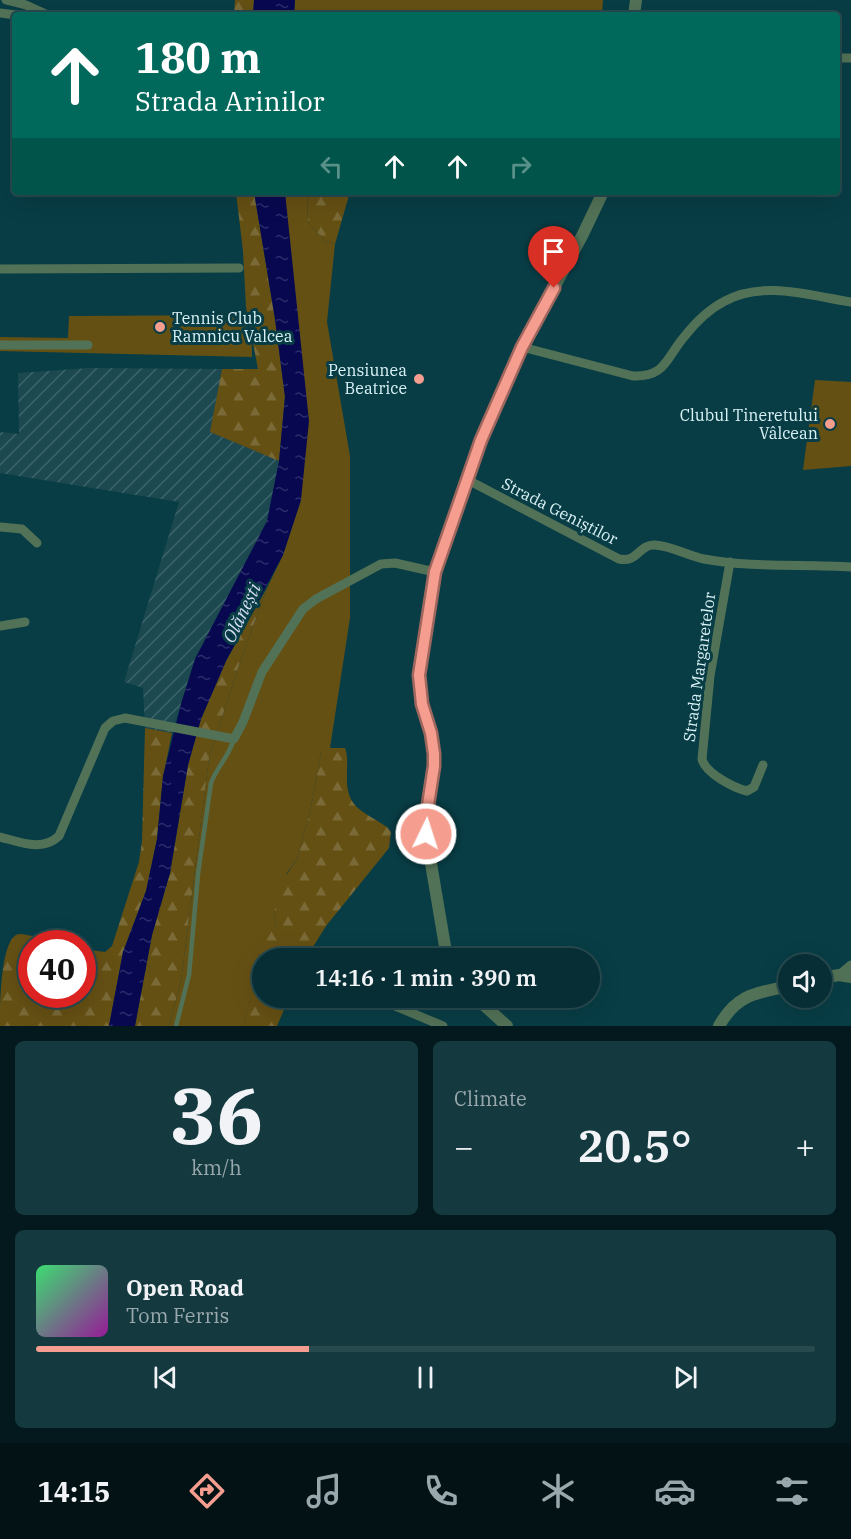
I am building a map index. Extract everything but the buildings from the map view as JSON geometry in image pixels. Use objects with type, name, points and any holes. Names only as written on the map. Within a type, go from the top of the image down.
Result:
[{"type":"street","points":[[2,0],[26,5],[41,12]]},
{"type":"street","points":[[445,948],[426,834],[426,818],[434,766],[433,743],[419,689],[419,675],[435,572],[481,440],[522,347],[602,195]]},
{"type":"street","points":[[0,269],[238,268]]},
{"type":"street","points":[[522,347],[633,376],[645,376],[666,365],[683,338],[725,300],[769,289],[851,302]]},
{"type":"street","points":[[0,345],[88,345]]},
{"type":"street","name":"Strada Geniștilor","points":[[466,479],[619,559],[631,559],[651,545],[659,545],[703,559],[851,567]]},
{"type":"street","points":[[0,527],[22,529],[37,543]]},
{"type":"street","name":"Strada Margaretelor","points":[[730,562],[710,676],[702,759],[703,765],[712,773],[747,791],[754,787],[763,765]]},
{"type":"street","points":[[0,837],[33,845],[43,845],[59,836],[105,728],[113,721],[125,718],[234,739],[262,672],[303,609],[316,599],[381,564],[394,563],[435,572]]},
{"type":"street","points":[[0,626],[25,621]]},
{"type":"street","points":[[845,976],[851,965]]},
{"type":"street","points":[[719,1026],[738,1001],[749,995],[778,988]]},
{"type":"street","points":[[400,1008],[443,1026]]},
{"type":"street","points":[[487,1008],[507,1026]]},
{"type":"lane","points":[[176,1026],[189,975],[198,874],[211,783],[215,772],[230,751],[234,739]]},
{"type":"shaded area","points":[[89,368],[222,369],[211,432],[279,461],[267,522],[195,659],[172,733],[145,728],[143,688],[124,682],[179,502],[0,473],[0,432],[19,434],[18,373]]},
{"type":"green space","points":[[235,0],[254,0],[253,12],[234,12]]},
{"type":"green space","points":[[295,0],[603,0],[602,12],[294,12]]},
{"type":"green space","points":[[236,195],[254,195],[285,396],[279,461],[210,432],[222,369],[258,369],[246,307],[243,251]]},
{"type":"green space","points":[[285,195],[307,195],[308,222],[326,242],[335,244],[327,322],[350,456],[350,618],[330,748],[321,752],[311,808],[297,859],[287,873],[274,913],[276,925],[263,948],[252,948],[252,992],[244,1026],[169,1026],[181,981],[209,758],[267,588],[283,555],[301,500]]},
{"type":"green space","points":[[307,195],[349,195],[335,244],[326,242],[308,222]]},
{"type":"green space","name":"Tennis Club Ramnicu Valcea","points":[[251,315],[252,357],[0,351],[0,337],[68,338],[69,316]]},
{"type":"green space","name":"Clubul Tineretului Vâlcean","points":[[815,380],[851,382],[851,466],[803,470]]},
{"type":"green space","points":[[267,588],[209,758],[181,981],[169,1026],[135,1026],[152,935],[170,873],[188,765],[201,719],[226,661]]},
{"type":"green space","points":[[145,728],[172,733],[163,777],[157,839],[146,891],[123,952],[109,1026],[0,1026],[2,974],[8,947],[18,935],[18,1008],[96,1008],[96,951],[105,952],[112,946],[139,862],[142,841]]},
{"type":"green space","points":[[326,748],[345,748],[347,784],[352,800],[362,811],[391,832],[389,848],[326,926],[312,948],[261,948],[276,925],[274,913],[281,883],[297,859],[311,808],[321,752]]},
{"type":"green space","points":[[252,990],[252,1008],[285,1008],[277,1026],[244,1026]]},
{"type":"water","points":[[254,0],[295,0],[294,12],[253,12]]},
{"type":"water","name":"Olănești","points":[[254,195],[285,195],[309,421],[301,500],[283,555],[226,661],[201,719],[188,765],[170,873],[152,935],[135,1026],[109,1026],[123,952],[146,891],[157,839],[163,776],[195,659],[267,521],[279,461],[285,397]]},
{"type":"place","name":"Tennis Club Ramnicu Valcea","points":[[160,327]]},
{"type":"place","name":"Pensiunea Beatrice","points":[[419,379]]},
{"type":"place","name":"Clubul Tineretului Vâlcean","points":[[830,424]]},
{"type":"route","points":[[426,834],[434,754],[419,689],[419,675],[435,572],[481,440],[522,347],[554,288]]}]
